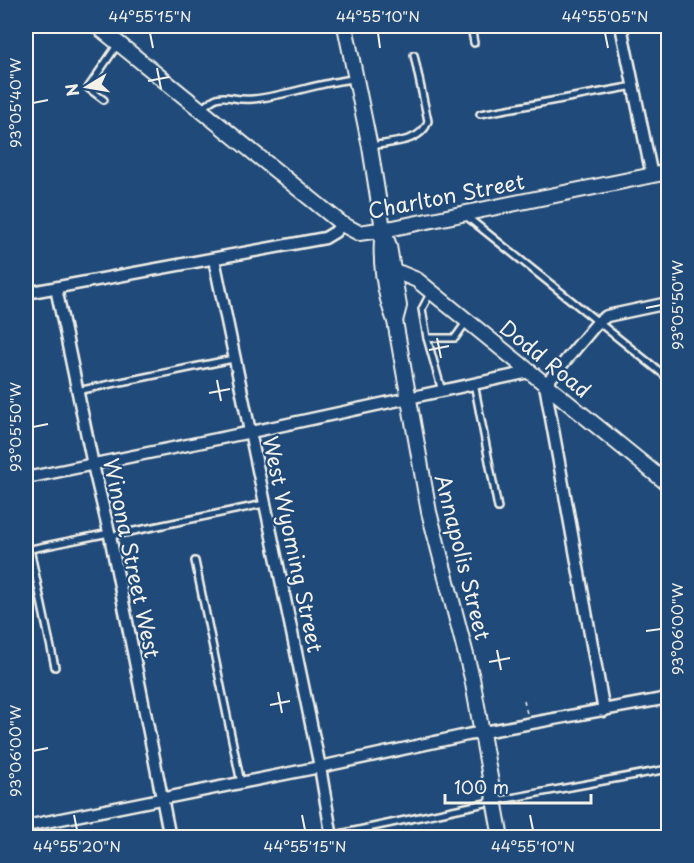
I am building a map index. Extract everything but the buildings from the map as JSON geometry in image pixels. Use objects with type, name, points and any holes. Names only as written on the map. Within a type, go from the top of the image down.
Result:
[{"type":"street","points":[[98,26],[342,224]]},
{"type":"street","name":"Annapolis Street","points":[[345,26],[370,147],[382,229],[380,252],[389,307],[395,321],[429,512],[464,644],[501,837]]},
{"type":"street","points":[[621,26],[652,176]]},
{"type":"street","name":"Charlton Street","points":[[26,293],[325,238],[342,224],[359,233],[669,172]]},
{"type":"street","name":"Annapolis Street","points":[[382,229],[389,246],[399,306],[395,321]]},
{"type":"street","name":"West Wyoming Street","points":[[214,259],[233,359],[251,432],[320,767],[328,837]]},
{"type":"street","name":"Dodd Road","points":[[394,275],[400,273],[417,280],[669,484]]},
{"type":"street","name":"Winona Street West","points":[[56,288],[110,535],[170,837]]},
{"type":"street","points":[[604,711],[545,385],[598,322],[608,316],[669,303]]},
{"type":"street","points":[[26,478],[529,372]]},
{"type":"street","points":[[26,826],[482,732],[668,701]]},
{"type":"lane","points":[[471,26],[474,43]]},
{"type":"lane","points":[[104,100],[88,88],[119,43]]},
{"type":"lane","points":[[370,147],[412,138],[427,126],[428,121],[414,55]]},
{"type":"lane","points":[[202,109],[211,99],[219,96],[250,100],[356,79]]},
{"type":"lane","points":[[480,114],[634,86]]},
{"type":"lane","points":[[462,213],[669,378]]},
{"type":"lane","points":[[431,292],[422,309],[427,338],[442,391]]},
{"type":"lane","points":[[427,338],[455,338],[467,321]]},
{"type":"lane","points":[[77,391],[233,359]]},
{"type":"lane","points":[[474,383],[498,508]]},
{"type":"lane","points":[[55,667],[28,550],[266,504]]},
{"type":"lane","points":[[195,561],[241,783]]},
{"type":"lane","points":[[328,837],[495,801],[669,769]]},
{"type":"path","points":[[524,700],[528,717]]}]
